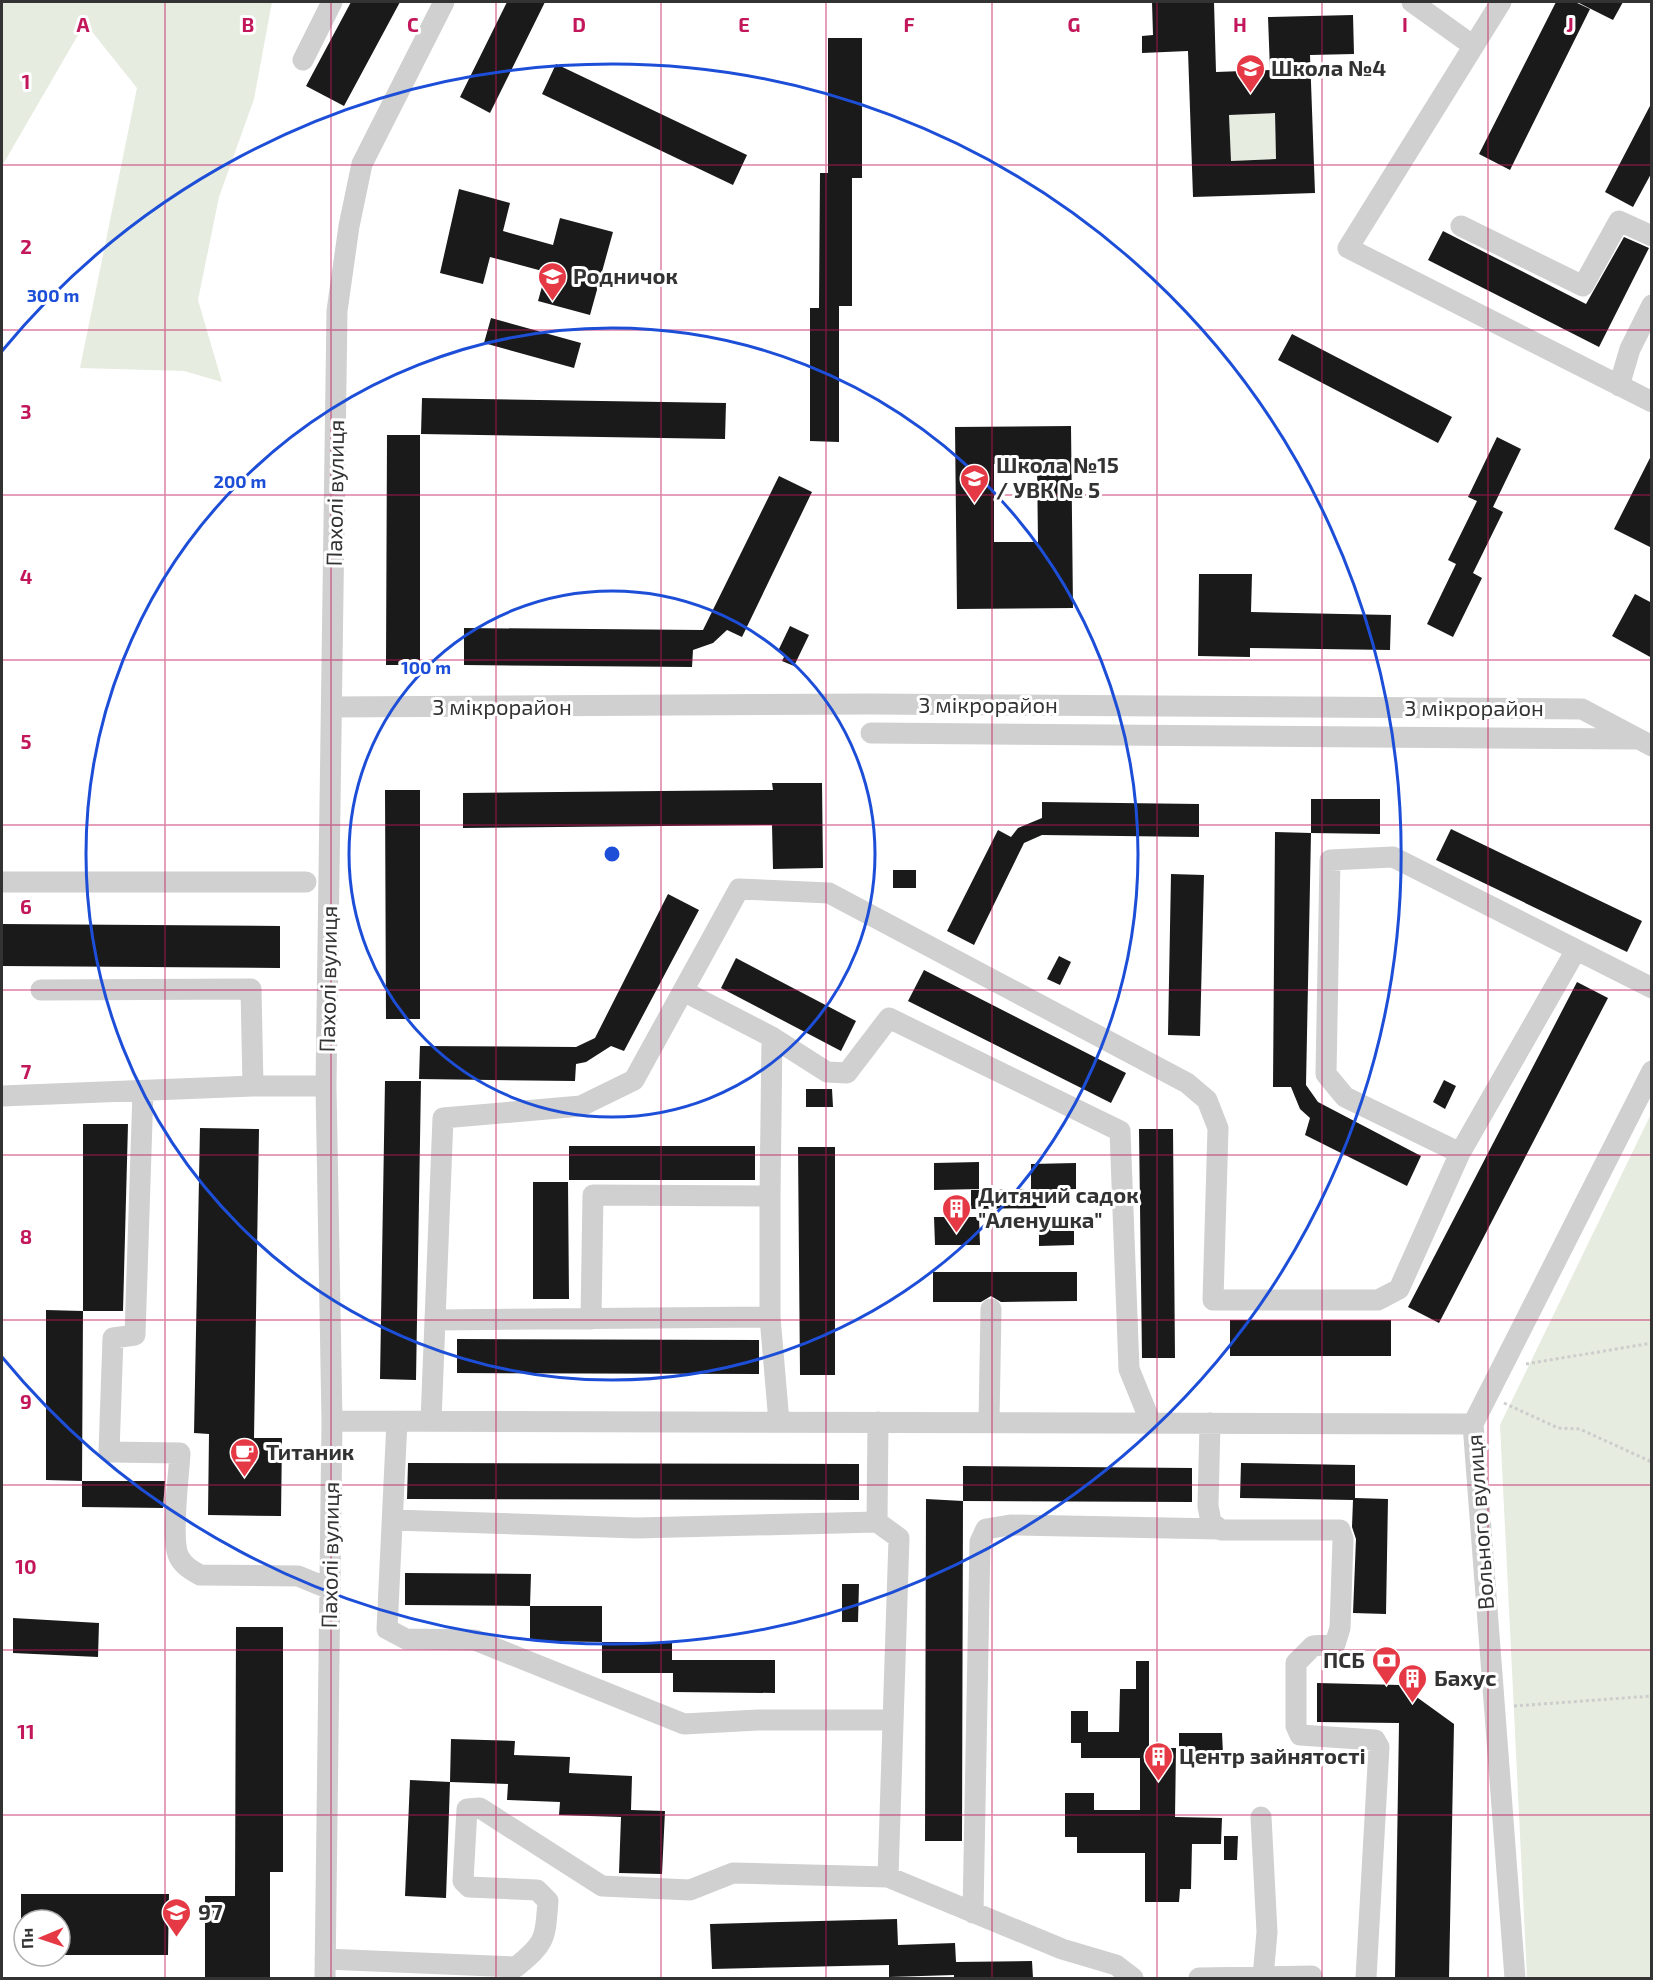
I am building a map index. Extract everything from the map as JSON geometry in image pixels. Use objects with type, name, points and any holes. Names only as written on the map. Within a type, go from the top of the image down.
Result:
[{"type":"street","points":[[303,60],[332,2]]},
{"type":"street","name":"Пахолі вулиця","points":[[325,1969],[333,1420],[326,1086],[337,311],[349,225],[362,164],[444,2]]},
{"type":"street","points":[[1412,2],[1472,45]]},
{"type":"street","points":[[1501,2],[1472,45],[1348,248],[1652,402]]},
{"type":"street","points":[[1461,226],[1583,286],[1619,221],[1649,229]]},
{"type":"street","points":[[1619,386],[1630,349],[1652,305]]},
{"type":"street","name":"3 мікрорайон","points":[[332,707],[883,705],[1582,709],[1645,742]]},
{"type":"street","name":"3 мікрорайон","points":[[871,734],[1645,742]]},
{"type":"street","points":[[1460,1153],[1345,1097],[1326,1074],[1330,860],[1393,857],[1652,988]]},
{"type":"street","points":[[2,882],[306,882]]},
{"type":"street","points":[[431,1421],[443,1118],[581,1106],[634,1080],[685,992],[739,889],[830,893],[1187,1083],[1207,1100],[1218,1128],[1213,1300],[1378,1300],[1399,1289],[1460,1153],[1576,950]]},
{"type":"street","points":[[41,990],[251,989],[254,1086]]},
{"type":"street","points":[[685,992],[772,1037],[828,1072],[848,1073],[889,1018],[1120,1131],[1129,1369],[1151,1423]]},
{"type":"street","points":[[772,1037],[770,1317],[779,1422]]},
{"type":"street","name":"Вольного вулиця","points":[[1515,1978],[1473,1424],[1652,1071]]},
{"type":"street","points":[[2,1096],[254,1086],[326,1086]]},
{"type":"street","points":[[143,1090],[135,1335],[113,1338],[109,1452],[180,1453],[176,1539],[178,1555],[186,1568],[200,1575],[297,1576],[330,1588]]},
{"type":"street","points":[[591,1319],[593,1195],[770,1196]]},
{"type":"street","points":[[989,1422],[991,1309]]},
{"type":"street","points":[[435,1320],[770,1317]]},
{"type":"street","points":[[333,1420],[1473,1424]]},
{"type":"street","points":[[397,1421],[387,1629],[406,1639],[475,1640],[684,1724],[758,1719],[893,1720]]},
{"type":"street","points":[[877,1522],[878,1422]]},
{"type":"street","points":[[1210,1423],[1208,1506],[1211,1522],[1220,1529]]},
{"type":"street","points":[[393,1521],[637,1528],[877,1522],[898,1538],[888,1877]]},
{"type":"street","points":[[974,1913],[980,1542],[986,1528],[1010,1525],[1340,1530],[1343,1539],[1340,1628],[1335,1644],[1313,1646],[1296,1663],[1296,1726],[1300,1736],[1375,1740],[1379,1747],[1366,1978]]},
{"type":"street","points":[[325,1969],[521,1973],[539,1949],[545,1933],[548,1901],[537,1890],[469,1887],[463,1881],[467,1809],[480,1808],[602,1886],[690,1890],[733,1873],[888,1877],[1062,1949],[1116,1965],[1133,1978]]},
{"type":"street","points":[[1261,1816],[1268,1932],[1263,1977]]},
{"type":"street","points":[[1199,1978],[1312,1976]]},
{"type":"path","points":[[1526,1364],[1652,1343]]},
{"type":"path","points":[[1503,1402],[1558,1428],[1580,1429],[1652,1462]]},
{"type":"path","points":[[1494,1706],[1532,1707],[1652,1696]]},
{"type":"shaded area","points":[[2,2],[272,2],[254,99],[219,197],[198,300],[222,382],[184,371],[80,368],[137,88],[85,23],[2,166]]},
{"type":"shaded area","points":[[1275,113],[1276,159],[1231,161],[1229,115]]},
{"type":"shaded area","points":[[1651,1114],[1651,1978],[1527,1978],[1500,1425]]},
{"type":"building","points":[[351,2],[400,2],[344,106],[306,86]]},
{"type":"building","points":[[507,2],[545,2],[490,113],[460,97]]},
{"type":"building","name":"Школа №4","points":[[1152,2],[1214,2],[1216,72],[1270,70],[1268,17],[1353,15],[1354,54],[1310,55],[1315,193],[1193,197],[1188,51],[1142,53],[1142,36],[1153,35]],"holes":[[[1275,113],[1276,159],[1231,161],[1229,115]]]},
{"type":"building","points":[[1556,2],[1575,2],[1590,9],[1510,170],[1479,154]]},
{"type":"building","points":[[1577,2],[1623,2],[1613,20]]},
{"type":"building","points":[[828,38],[862,38],[862,178],[852,178],[852,306],[839,306],[839,442],[810,441],[810,308],[819,308],[820,173],[828,173]]},
{"type":"building","points":[[556,64],[747,155],[733,185],[542,94]]},
{"type":"building","points":[[1652,102],[1652,172],[1633,207],[1605,192]]},
{"type":"building","points":[[459,189],[510,203],[503,231],[553,245],[560,218],[613,232],[590,315],[538,301],[546,272],[490,257],[483,284],[440,273]]},
{"type":"building","points":[[1443,231],[1586,304],[1624,237],[1649,248],[1599,347],[1428,260]]},
{"type":"building","points":[[491,318],[581,343],[574,368],[484,343]]},
{"type":"building","points":[[1292,334],[1452,417],[1438,443],[1278,360]]},
{"type":"building","points":[[422,398],[726,403],[725,439],[421,434]]},
{"type":"building","name":"Школа №15 / УВК № 5","points":[[1071,426],[1073,608],[957,609],[955,427]],"holes":[[[1037,463],[1038,542],[994,542],[994,464]]]},
{"type":"building","points":[[387,435],[420,435],[420,665],[386,665]]},
{"type":"building","points":[[1497,437],[1521,449],[1493,507],[1503,512],[1473,573],[1482,578],[1453,637],[1427,624],[1456,564],[1448,560],[1477,501],[1468,497]]},
{"type":"building","points":[[1652,454],[1652,548],[1614,529]]},
{"type":"building","points":[[779,476],[812,492],[742,637],[727,630],[713,643],[693,650],[692,667],[464,665],[464,628],[703,630]]},
{"type":"building","points":[[1199,574],[1252,574],[1251,612],[1391,615],[1390,650],[1250,648],[1250,657],[1198,656]]},
{"type":"building","points":[[1635,594],[1652,603],[1652,658],[1612,636]]},
{"type":"building","points":[[790,626],[809,635],[794,666],[782,661],[785,655],[778,651]]},
{"type":"building","points":[[772,783],[822,783],[823,868],[773,869],[772,825],[463,828],[463,793],[773,790]]},
{"type":"building","points":[[385,790],[420,790],[420,1019],[386,1019]]},
{"type":"building","points":[[1311,799],[1380,799],[1380,834],[1311,833]]},
{"type":"building","points":[[1042,802],[1199,804],[1199,837],[1042,835],[1024,843],[974,945],[947,931],[998,830],[1011,837],[1018,828],[1042,818]]},
{"type":"building","points":[[1451,829],[1642,921],[1627,952],[1436,860]]},
{"type":"building","points":[[1275,832],[1311,833],[1306,1085],[1318,1102],[1421,1156],[1407,1186],[1305,1135],[1310,1118],[1300,1109],[1291,1087],[1273,1087]]},
{"type":"building","points":[[893,870],[916,870],[916,888],[893,888]]},
{"type":"building","points":[[1171,874],[1204,875],[1200,1036],[1168,1035]]},
{"type":"building","points":[[668,894],[699,910],[624,1051],[611,1046],[586,1062],[576,1064],[575,1081],[419,1079],[420,1046],[576,1047],[595,1038]]},
{"type":"building","points":[[2,924],[280,926],[280,968],[2,966]]},
{"type":"building","points":[[1059,956],[1071,962],[1060,985],[1047,979]]},
{"type":"building","points":[[736,958],[856,1021],[841,1051],[721,988]]},
{"type":"building","points":[[924,970],[1126,1073],[1111,1103],[908,1001]]},
{"type":"building","points":[[1577,982],[1608,998],[1439,1323],[1408,1307]]},
{"type":"building","points":[[1444,1080],[1456,1086],[1445,1109],[1433,1102]]},
{"type":"building","points":[[385,1081],[421,1081],[416,1380],[380,1379]]},
{"type":"building","points":[[806,1089],[832,1089],[833,1107],[806,1107]]},
{"type":"building","points":[[83,1124],[128,1124],[123,1311],[83,1311]]},
{"type":"building","points":[[200,1128],[259,1129],[254,1438],[282,1438],[281,1516],[208,1515],[209,1434],[194,1433]]},
{"type":"building","points":[[1139,1129],[1173,1129],[1175,1358],[1142,1358]]},
{"type":"building","points":[[569,1146],[755,1146],[755,1180],[569,1180]]},
{"type":"building","points":[[798,1147],[835,1147],[835,1375],[800,1375]]},
{"type":"building","points":[[979,1162],[979,1189],[934,1190],[934,1163]]},
{"type":"building","points":[[1076,1163],[1076,1189],[1045,1190],[1046,1208],[971,1209],[971,1190],[1031,1189],[1031,1164]]},
{"type":"building","points":[[533,1182],[568,1182],[569,1299],[533,1299]]},
{"type":"building","points":[[934,1217],[979,1217],[980,1245],[935,1245]]},
{"type":"building","points":[[1074,1220],[1074,1245],[1039,1246],[1039,1221]]},
{"type":"building","points":[[933,1272],[1077,1272],[1077,1301],[1001,1302],[991,1296],[981,1302],[933,1302]]},
{"type":"building","points":[[46,1310],[83,1311],[82,1481],[46,1480]]},
{"type":"building","points":[[1230,1320],[1391,1320],[1391,1356],[1230,1356]]},
{"type":"building","points":[[457,1339],[759,1340],[759,1374],[457,1373]]},
{"type":"building","points":[[408,1463],[859,1464],[859,1500],[407,1499]]},
{"type":"building","points":[[1241,1463],[1355,1465],[1355,1498],[1388,1499],[1386,1614],[1353,1613],[1356,1539],[1352,1527],[1353,1500],[1240,1498]]},
{"type":"building","points":[[963,1466],[1192,1468],[1192,1502],[963,1501]]},
{"type":"building","points":[[82,1481],[165,1481],[163,1508],[82,1507]]},
{"type":"building","points":[[926,1499],[963,1501],[962,1841],[925,1841]]},
{"type":"building","points":[[405,1573],[531,1574],[530,1606],[405,1605]]},
{"type":"building","points":[[842,1584],[859,1584],[858,1622],[842,1622]]},
{"type":"building","points":[[530,1606],[602,1606],[602,1642],[530,1641]]},
{"type":"building","points":[[13,1618],[99,1623],[98,1657],[13,1653]]},
{"type":"building","points":[[236,1627],[283,1627],[283,1872],[270,1872],[270,1978],[205,1978],[205,1896],[235,1896]]},
{"type":"building","points":[[602,1642],[672,1642],[672,1660],[775,1660],[775,1693],[673,1692],[673,1673],[602,1673]]},
{"type":"building","name":"Центр зайнятості","points":[[1136,1661],[1149,1661],[1149,1748],[1176,1748],[1175,1817],[1222,1818],[1221,1844],[1192,1844],[1191,1889],[1180,1889],[1179,1902],[1145,1902],[1145,1853],[1077,1853],[1077,1837],[1065,1837],[1065,1793],[1094,1793],[1094,1810],[1140,1810],[1140,1758],[1081,1758],[1081,1743],[1071,1743],[1071,1711],[1088,1711],[1088,1732],[1119,1732],[1120,1689],[1136,1689]]},
{"type":"building","points":[[1317,1683],[1400,1685],[1454,1724],[1449,1978],[1395,1978],[1399,1723],[1317,1722]]},
{"type":"building","points":[[1179,1733],[1222,1733],[1223,1754],[1179,1754]]},
{"type":"building","points":[[451,1739],[515,1741],[514,1755],[570,1757],[569,1773],[632,1776],[631,1810],[665,1811],[662,1874],[619,1873],[621,1817],[559,1815],[560,1802],[507,1800],[508,1784],[450,1782]]},
{"type":"building","points":[[410,1780],[450,1782],[446,1898],[405,1896]]},
{"type":"building","points":[[1224,1836],[1238,1836],[1237,1860],[1224,1860]]},
{"type":"building","points":[[21,1894],[169,1894],[168,1955],[72,1955],[72,1908],[21,1908]]},
{"type":"building","points":[[897,1919],[898,1945],[955,1943],[956,1962],[1032,1961],[1033,1978],[954,1978],[954,1975],[889,1977],[889,1965],[712,1969],[710,1924]]},
{"type":"place","name":"Школа №4","points":[[1250,94]]},
{"type":"place","name":"Родничок","points":[[552,302]]},
{"type":"place","name":"Школа №15 / УВК № 5","points":[[975,504]]},
{"type":"place","name":"Дитячий садок \"Аленушка\"","points":[[957,1234]]},
{"type":"place","name":"Титаник","points":[[245,1478]]},
{"type":"place","name":"ПСБ","points":[[1386,1686]]},
{"type":"place","name":"Бахус","points":[[1413,1704]]},
{"type":"place","name":"Центр зайнятості","points":[[1158,1782]]},
{"type":"place","name":"97","points":[[177,1938]]}]
